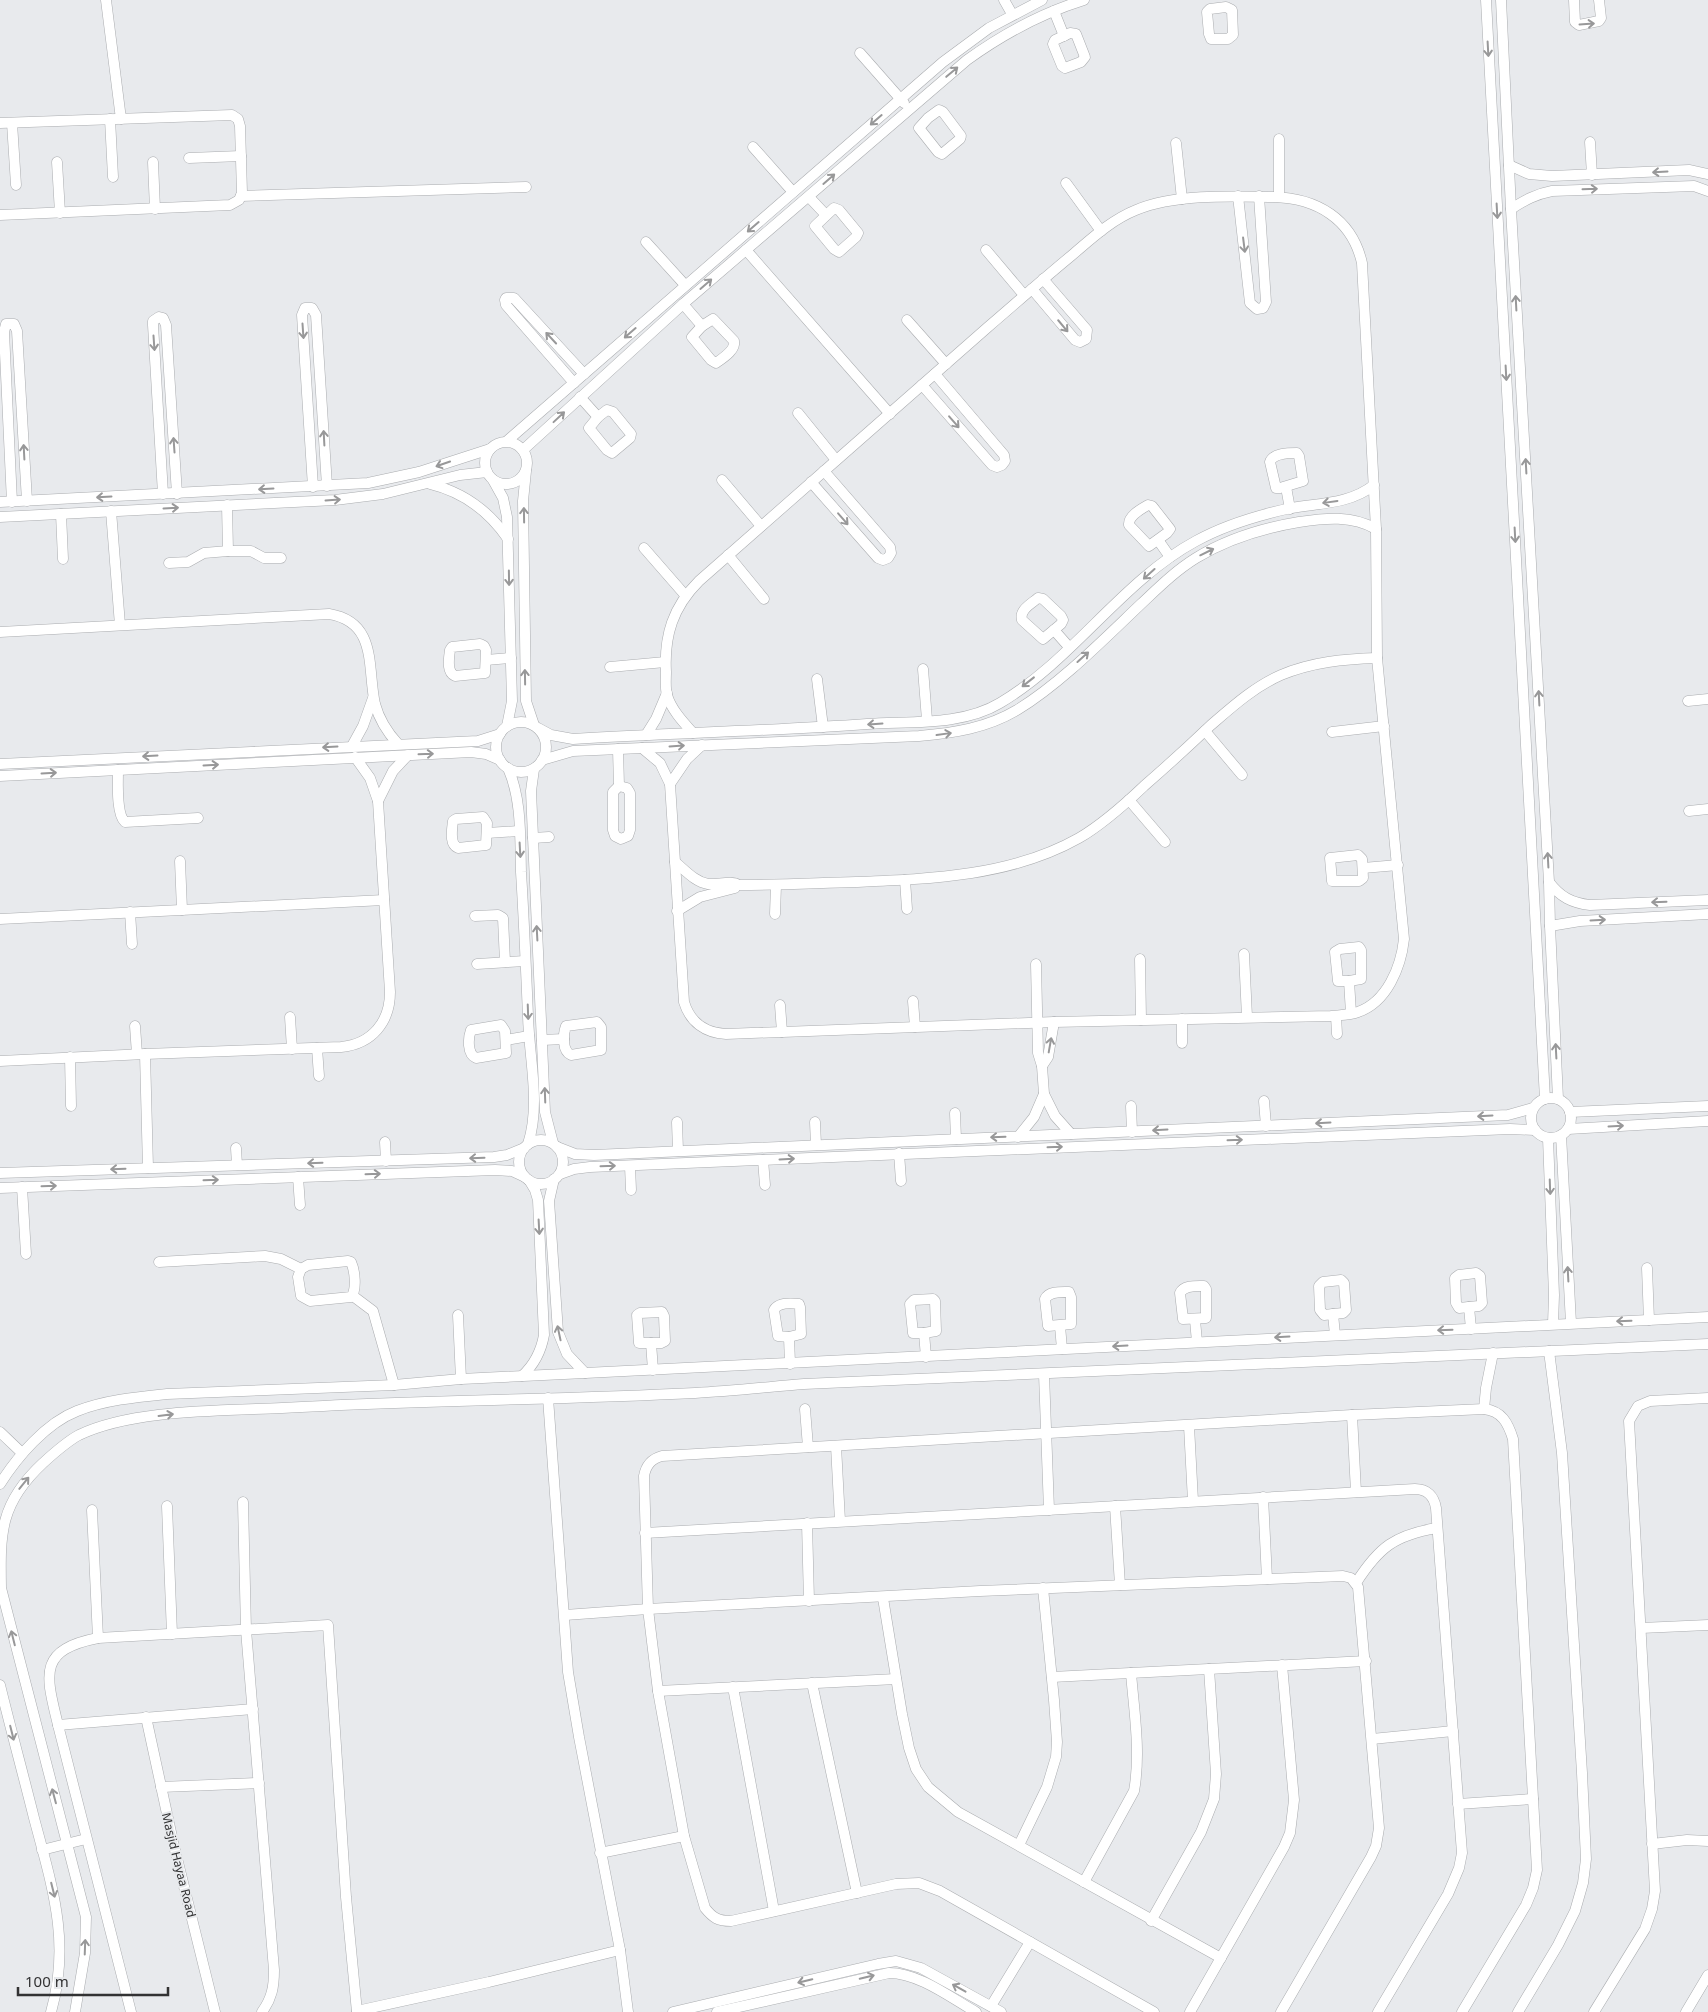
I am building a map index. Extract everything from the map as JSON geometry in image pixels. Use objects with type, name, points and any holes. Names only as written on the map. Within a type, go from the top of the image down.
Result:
[{"type":"street","points":[[106,0],[122,119]]},
{"type":"street","points":[[1004,0],[1012,14]]},
{"type":"street","points":[[0,502],[368,483],[402,477],[490,449],[498,443],[507,441],[958,50],[1012,14],[1042,0]]},
{"type":"street","points":[[523,450],[683,304],[951,73],[984,48],[1020,26],[1054,10],[1084,0]]},
{"type":"street","points":[[1486,0],[1545,1099]]},
{"type":"street","points":[[1502,0],[1511,209],[1549,882],[1558,1099]]},
{"type":"street","points":[[1574,0],[1575,22],[1579,25],[1599,21],[1601,18],[1599,0]]},
{"type":"street","points":[[1054,10],[1064,36]]},
{"type":"street","points":[[860,53],[900,99],[928,118]]},
{"type":"street","points":[[1491,98],[1506,98]]},
{"type":"street","points":[[0,123],[232,116],[240,122],[241,156],[241,196],[237,202],[230,206],[0,215]]},
{"type":"street","points":[[110,119],[113,178]]},
{"type":"street","points":[[12,123],[16,185]]},
{"type":"street","points":[[1279,139],[1279,197]]},
{"type":"street","points":[[1590,142],[1592,175]]},
{"type":"street","points":[[1176,143],[1182,199]]},
{"type":"street","points":[[753,147],[792,192]]},
{"type":"street","points":[[188,158],[241,156]]},
{"type":"street","points":[[57,162],[60,213]]},
{"type":"street","points":[[153,162],[155,209]]},
{"type":"street","points":[[1509,165],[1530,174],[1569,176],[1689,170],[1708,174]]},
{"type":"street","points":[[1569,176],[1570,190]]},
{"type":"street","points":[[1066,183],[1101,231]]},
{"type":"street","points":[[1511,209],[1527,198],[1539,193],[1570,190],[1694,186],[1708,191]]},
{"type":"street","points":[[241,196],[526,187]]},
{"type":"street","points":[[809,196],[825,214]]},
{"type":"street","points":[[1238,196],[1250,304],[1257,309],[1263,308],[1266,302],[1259,196]]},
{"type":"street","points":[[642,748],[660,764],[670,784],[684,1002],[694,1021],[705,1029],[719,1034],[1054,1022],[1336,1016],[1368,1007],[1386,990],[1398,968],[1403,955],[1404,939],[1377,658],[1376,529],[1362,263],[1359,251],[1348,229],[1329,212],[1296,199],[1238,196],[1159,202],[1134,210],[1101,231],[1028,292],[728,555],[685,595],[671,621],[665,662],[667,693],[680,718],[693,733]]},
{"type":"street","points":[[646,242],[685,285]]},
{"type":"street","points":[[746,250],[890,414]]},
{"type":"street","points":[[986,250],[1075,340],[1080,342],[1086,339],[1087,330],[1043,279]]},
{"type":"street","points":[[574,382],[506,305],[506,298],[514,298],[584,374]]},
{"type":"street","points":[[683,304],[702,326]]},
{"type":"street","points":[[312,487],[302,311],[308,307],[312,308],[316,315],[327,486]]},
{"type":"street","points":[[162,494],[152,321],[159,317],[163,318],[166,325],[177,494]]},
{"type":"street","points":[[523,324],[531,317]]},
{"type":"street","points":[[907,320],[946,364]]},
{"type":"street","points":[[12,502],[4,328],[10,323],[14,324],[17,331],[27,501]]},
{"type":"street","points":[[305,352],[319,352]]},
{"type":"street","points":[[155,364],[169,363]]},
{"type":"street","points":[[922,385],[992,465],[1002,466],[1005,461],[1004,455],[935,374]]},
{"type":"street","points":[[6,376],[20,375]]},
{"type":"street","points":[[580,397],[598,417]]},
{"type":"street","points":[[798,414],[836,460]]},
{"type":"street","points":[[973,443],[985,433]]},
{"type":"street","points":[[507,441],[516,444],[523,450],[527,458],[523,500],[526,701],[536,726],[545,738],[546,744],[542,760],[534,769],[531,785],[546,1112],[555,1145],[563,1161],[549,1201],[558,1332],[567,1354],[585,1373]]},
{"type":"street","points":[[490,449],[485,458],[490,476],[499,488],[506,507],[512,701],[508,726]]},
{"type":"street","points":[[0,517],[359,498],[429,484],[460,475],[490,476],[502,484],[512,484],[520,479],[526,471]]},
{"type":"street","points":[[811,482],[878,558],[883,560],[888,558],[891,553],[890,547],[824,471]]},
{"type":"street","points":[[722,480],[761,526]]},
{"type":"street","points":[[429,484],[450,490],[470,500],[495,522],[508,540]]},
{"type":"street","points":[[500,760],[496,744],[500,734],[508,726],[518,722],[536,726],[558,737],[573,739],[823,727],[961,717],[999,704],[1043,671],[1170,557],[1217,531],[1239,522],[1290,509],[1346,500],[1362,494],[1374,485]]},
{"type":"street","points":[[1286,487],[1290,509]]},
{"type":"street","points":[[299,488],[300,502]]},
{"type":"street","points":[[227,505],[228,551]]},
{"type":"street","points":[[111,511],[120,625]]},
{"type":"street","points":[[61,514],[63,559]]},
{"type":"street","points":[[542,760],[573,751],[919,736],[987,725],[1029,702],[1184,566],[1205,552],[1244,535],[1285,524],[1338,518],[1363,522],[1376,529]]},
{"type":"street","points":[[857,535],[870,524]]},
{"type":"street","points":[[1158,540],[1170,557]]},
{"type":"street","points":[[644,548],[685,595]]},
{"type":"street","points":[[169,563],[188,562],[209,552],[228,551],[251,551],[264,558],[281,558]]},
{"type":"street","points":[[728,555],[764,598]]},
{"type":"street","points":[[0,632],[336,615],[354,624],[364,637],[369,653],[374,695],[382,722],[398,744]]},
{"type":"street","points":[[1098,621],[1109,633]]},
{"type":"street","points":[[1054,630],[1069,647]]},
{"type":"street","points":[[486,660],[511,658]]},
{"type":"street","points":[[675,862],[703,883],[735,883],[739,885],[905,880],[960,875],[1036,857],[1080,837],[1110,816],[1247,694],[1281,675],[1322,663],[1377,658]]},
{"type":"street","points":[[610,667],[665,662]]},
{"type":"street","points":[[923,668],[927,720]]},
{"type":"street","points":[[818,679],[823,727]]},
{"type":"street","points":[[646,735],[656,719],[667,693]]},
{"type":"street","points":[[352,746],[364,726],[374,695]]},
{"type":"street","points":[[1688,701],[1708,699]]},
{"type":"street","points":[[1332,732],[1384,726]]},
{"type":"street","points":[[1205,731],[1242,775]]},
{"type":"street","points":[[0,764],[484,740],[500,734]]},
{"type":"street","points":[[573,739],[573,751]]},
{"type":"street","points":[[466,741],[467,753]]},
{"type":"street","points":[[670,784],[687,759],[702,745]]},
{"type":"street","points":[[618,749],[619,786]]},
{"type":"street","points":[[0,776],[467,753],[486,754],[500,760],[508,768],[518,772],[534,769]]},
{"type":"street","points":[[378,801],[390,776],[408,755]]},
{"type":"street","points":[[0,1061],[349,1046],[365,1041],[378,1030],[386,1016],[390,992],[378,801],[370,778],[355,758]]},
{"type":"street","points":[[508,768],[516,789],[528,1036],[534,1113],[526,1146],[519,1163],[535,1190],[538,1200],[544,1336],[539,1354],[529,1370],[522,1376]]},
{"type":"street","points":[[118,770],[119,811],[125,822],[198,818]]},
{"type":"street","points":[[619,786],[627,788],[630,793],[630,830],[628,836],[621,839],[615,836],[613,830],[612,792],[619,786]]},
{"type":"street","points":[[1130,800],[1165,842]]},
{"type":"street","points":[[1689,811],[1708,809]]},
{"type":"street","points":[[487,833],[519,831]]},
{"type":"street","points":[[533,838],[549,837]]},
{"type":"street","points":[[180,861],[182,910]]},
{"type":"street","points":[[1363,868],[1398,865]]},
{"type":"street","points":[[905,880],[907,908]]},
{"type":"street","points":[[1549,882],[1566,899],[1590,905],[1708,900]]},
{"type":"street","points":[[775,914],[776,884]]},
{"type":"street","points":[[677,911],[700,897],[736,888],[739,885]]},
{"type":"street","points":[[0,919],[384,900]]},
{"type":"street","points":[[130,912],[132,944]]},
{"type":"street","points":[[1550,926],[1591,920],[1708,914]]},
{"type":"street","points":[[475,916],[500,915],[503,918],[505,962]]},
{"type":"street","points":[[1244,954],[1247,1018]]},
{"type":"street","points":[[1140,959],[1141,1020]]},
{"type":"street","points":[[477,964],[525,961]]},
{"type":"street","points":[[1036,964],[1039,1058],[1042,1066],[1044,1094],[1055,1116],[1071,1134]]},
{"type":"street","points":[[1349,981],[1351,1013]]},
{"type":"street","points":[[913,1001],[915,1027]]},
{"type":"street","points":[[780,1005],[782,1032]]},
{"type":"street","points":[[1336,1016],[1337,1034]]},
{"type":"street","points":[[290,1018],[292,1049]]},
{"type":"street","points":[[1182,1019],[1182,1043]]},
{"type":"street","points":[[1042,1066],[1048,1057],[1054,1022]]},
{"type":"street","points":[[135,1026],[141,1054],[148,1168]]},
{"type":"street","points":[[506,1040],[528,1036]]},
{"type":"street","points":[[542,1040],[564,1039]]},
{"type":"street","points":[[317,1048],[318,1076]]},
{"type":"street","points":[[70,1057],[71,1106]]},
{"type":"street","points":[[1018,1137],[1034,1117],[1044,1094]]},
{"type":"street","points":[[1571,1322],[1564,1132],[1570,1121],[1570,1112],[1565,1104],[1558,1099],[1545,1099],[1538,1102],[1533,1108],[1530,1120],[1534,1130],[1548,1138],[1564,1132],[1708,1121]]},
{"type":"street","points":[[1264,1101],[1266,1126]]},
{"type":"street","points":[[1131,1106],[1132,1132]]},
{"type":"street","points":[[1570,1112],[1708,1106]]},
{"type":"street","points":[[0,1173],[494,1157],[507,1155],[543,1140],[569,1152],[589,1155],[1508,1115],[1533,1108]]},
{"type":"street","points":[[955,1113],[956,1139]]},
{"type":"street","points":[[676,1122],[678,1151]]},
{"type":"street","points":[[815,1122],[816,1145]]},
{"type":"street","points":[[1214,1128],[1215,1140]]},
{"type":"street","points":[[0,1188],[495,1170],[512,1171],[527,1179],[545,1183],[574,1169],[590,1167],[1215,1140],[1510,1129],[1534,1130]]},
{"type":"street","points":[[1548,1138],[1554,1295],[1553,1324]]},
{"type":"street","points":[[385,1142],[386,1161]]},
{"type":"street","points":[[857,1143],[858,1156]]},
{"type":"street","points":[[236,1148],[237,1165]]},
{"type":"street","points":[[899,1153],[901,1181]]},
{"type":"street","points":[[589,1155],[590,1167]]},
{"type":"street","points":[[763,1160],[765,1185]]},
{"type":"street","points":[[630,1166],[631,1190]]},
{"type":"street","points":[[298,1177],[300,1204]]},
{"type":"street","points":[[22,1187],[26,1254]]},
{"type":"street","points":[[158,1262],[265,1256],[280,1259],[301,1269]]},
{"type":"street","points":[[351,1262],[354,1292],[352,1296],[348,1298],[306,1301],[300,1293],[298,1277],[301,1269],[308,1265],[351,1262]]},
{"type":"street","points":[[1647,1268],[1650,1320]]},
{"type":"street","points":[[1554,1295],[1570,1296]]},
{"type":"street","points":[[352,1296],[373,1311],[394,1386]]},
{"type":"street","points":[[1469,1307],[1472,1329]]},
{"type":"street","points":[[1333,1314],[1335,1335]]},
{"type":"street","points":[[458,1315],[462,1379]]},
{"type":"street","points":[[0,1484],[22,1453],[48,1429],[75,1412],[102,1403],[167,1394],[394,1386],[462,1379],[1472,1329],[1571,1322],[1708,1317]]},
{"type":"street","points":[[1195,1320],[1197,1342]]},
{"type":"street","points":[[1060,1326],[1062,1349]]},
{"type":"street","points":[[924,1333],[926,1357]]},
{"type":"street","points":[[789,1337],[790,1364]]},
{"type":"street","points":[[651,1343],[653,1370]]},
{"type":"street","points":[[75,2012],[85,1953],[86,1916],[1,1588],[0,1550],[9,1507],[16,1494],[32,1473],[78,1436],[106,1425],[169,1414],[346,1404],[696,1393],[804,1384],[1708,1344]]},
{"type":"street","points":[[1518,2012],[1558,1945],[1575,1911],[1583,1883],[1586,1859],[1562,1453],[1557,1400],[1549,1351]]},
{"type":"street","points":[[1484,1409],[1493,1353]]},
{"type":"street","points":[[1044,1374],[1049,1510]]},
{"type":"street","points":[[548,1398],[572,1699],[620,1950],[628,2012]]},
{"type":"street","points":[[1594,2012],[1646,1929],[1654,1891],[1629,1421],[1638,1406],[1650,1401],[1708,1398]]},
{"type":"street","points":[[805,1409],[808,1447]]},
{"type":"street","points":[[1154,2012],[940,1891],[919,1883],[896,1884],[731,1921],[720,1921],[711,1916],[705,1908],[684,1836],[658,1691],[648,1608],[645,1533],[645,1469],[649,1462],[655,1458],[808,1447],[1352,1415],[1484,1409],[1492,1410],[1503,1417],[1510,1428],[1513,1439],[1537,1870],[1533,1888],[1526,1905],[1462,2012]]},
{"type":"street","points":[[1352,1415],[1356,1492]]},
{"type":"street","points":[[1190,1426],[1193,1502]]},
{"type":"street","points":[[0,1432],[22,1453]]},
{"type":"street","points":[[836,1446],[840,1522]]},
{"type":"street","points":[[645,1533],[1356,1492],[1415,1489],[1426,1491],[1435,1502],[1438,1528],[1462,1853],[1455,1882],[1378,2012]]},
{"type":"street","points":[[1263,1498],[1267,1579]]},
{"type":"street","points":[[243,1502],[246,1630],[274,1986],[269,2002],[262,2012]]},
{"type":"street","points":[[166,1506],[172,1634]]},
{"type":"street","points":[[1114,1506],[1120,1585]]},
{"type":"street","points":[[92,1510],[98,1638]]},
{"type":"street","points":[[807,1523],[809,1601]]},
{"type":"street","points":[[1356,1583],[1370,1561],[1389,1544],[1412,1532],[1438,1528]]},
{"type":"street","points":[[565,1616],[648,1608],[883,1598],[1043,1588],[1343,1576],[1351,1578],[1358,1587],[1366,1661],[1379,1828],[1376,1846],[1320,1947],[1281,2012]]},
{"type":"street","points":[[1018,1845],[1047,1787],[1054,1764],[1057,1742],[1043,1588]]},
{"type":"street","points":[[883,1598],[909,1748],[916,1769],[928,1787],[958,1812],[1151,1921],[1221,1958]]},
{"type":"street","points":[[131,2012],[48,1684],[50,1666],[57,1654],[69,1646],[98,1638],[328,1625],[346,1897],[357,2012],[620,1950]]},
{"type":"street","points":[[1641,1628],[1708,1625]]},
{"type":"street","points":[[1052,1676],[1366,1661]]},
{"type":"street","points":[[1190,2012],[1284,1847],[1293,1818],[1293,1783],[1282,1665]]},
{"type":"street","points":[[1151,1921],[1201,1832],[1214,1799],[1216,1774],[1208,1669]]},
{"type":"street","points":[[1084,1882],[1134,1791],[1137,1761],[1131,1673]]},
{"type":"street","points":[[658,1691],[896,1679]]},
{"type":"street","points":[[812,1683],[858,1893]]},
{"type":"street","points":[[0,1685],[56,1900],[60,1938],[60,1968],[51,2012]]},
{"type":"street","points":[[733,1687],[774,1911]]},
{"type":"street","points":[[58,1725],[252,1709]]},
{"type":"street","name":"Masjid Hayaa Road","points":[[146,1717],[215,2012]]},
{"type":"street","points":[[1372,1739],[1453,1731]]},
{"type":"street","points":[[161,1787],[259,1783]]},
{"type":"street","points":[[1458,1804],[1533,1799]]},
{"type":"street","points":[[600,1853],[684,1836]]},
{"type":"street","points":[[42,1850],[86,1839]]},
{"type":"street","points":[[1652,1844],[1687,1840],[1708,1841]]},
{"type":"street","points":[[991,2006],[1030,1942]]},
{"type":"street","points":[[674,2012],[878,1964],[896,1962],[921,1968],[1002,2012]]},
{"type":"street","points":[[717,2012],[889,1973],[915,1977],[976,2012]]},
{"type":"street","points":[[1686,2012],[1708,1976]]}]
